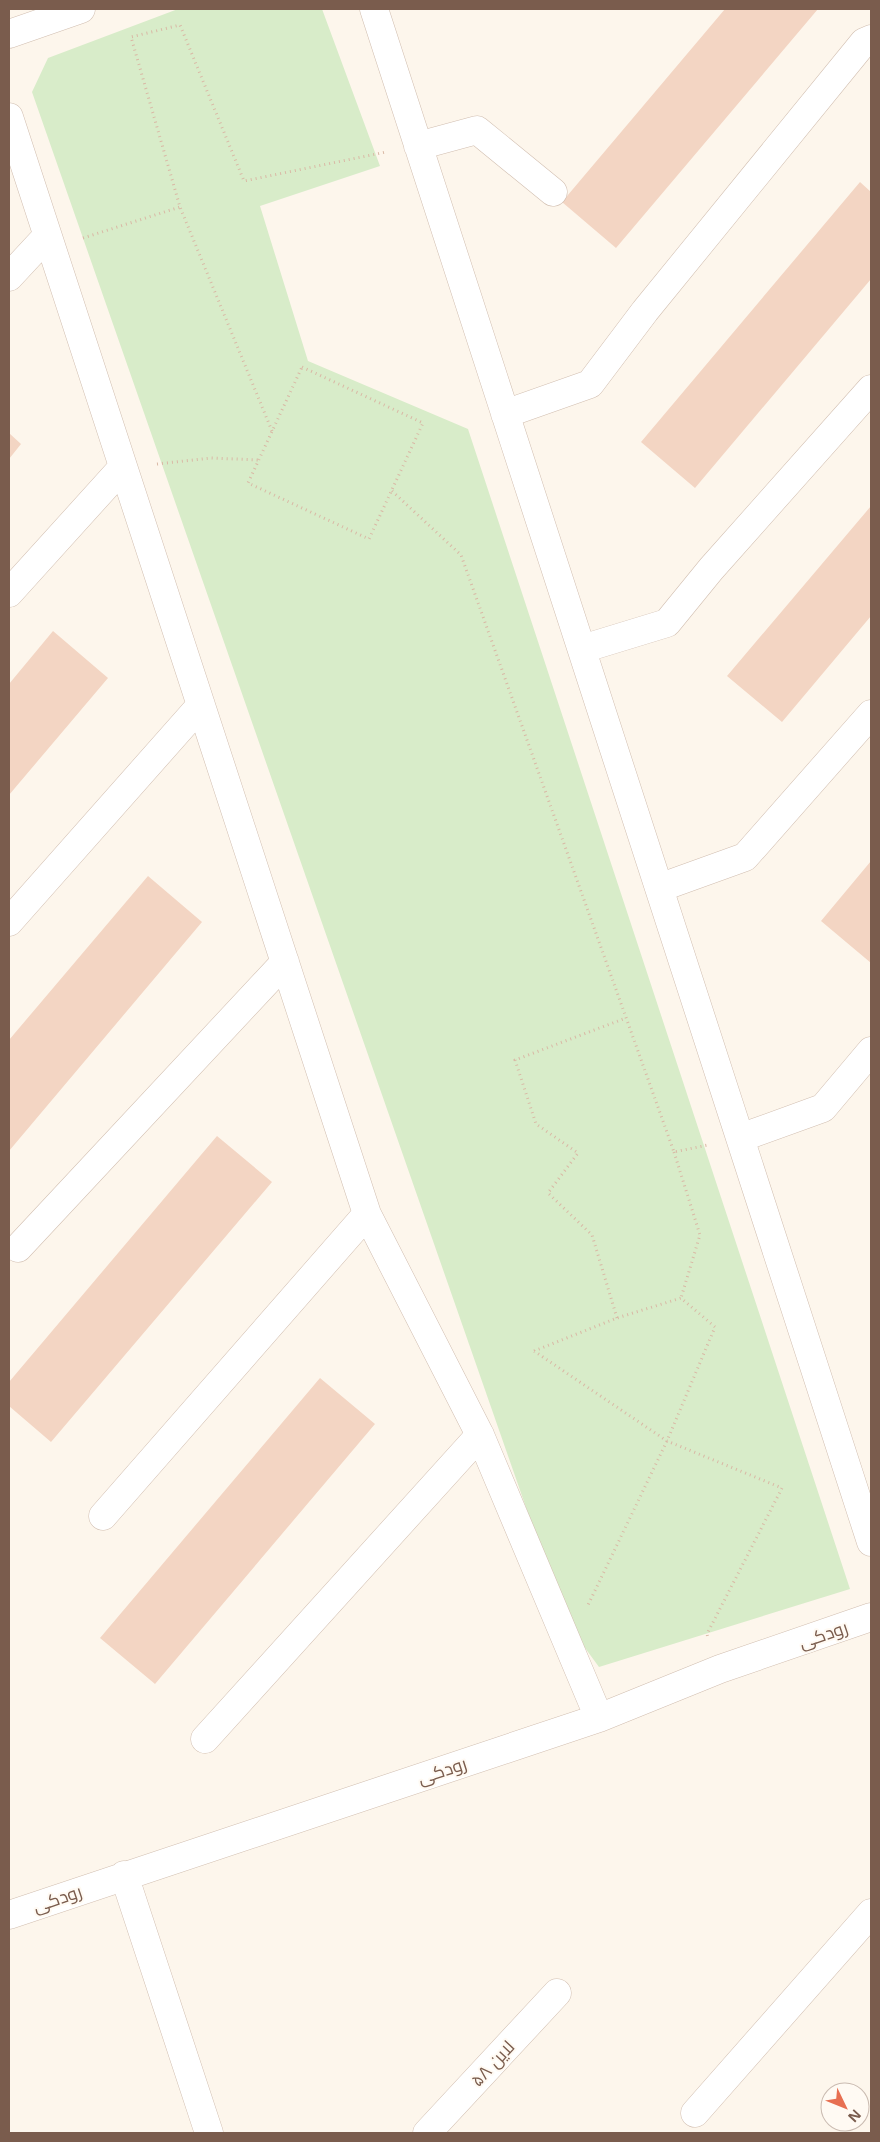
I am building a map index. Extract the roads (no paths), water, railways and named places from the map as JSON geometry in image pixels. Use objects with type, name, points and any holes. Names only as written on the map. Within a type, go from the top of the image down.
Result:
[{"type":"street","points":[[9,34],[81,9]]},
{"type":"street","points":[[374,9],[871,1542]]},
{"type":"street","points":[[505,414],[590,384],[646,311],[864,42],[871,39]]},
{"type":"street","points":[[9,117],[367,1214],[480,1435],[599,1718]]},
{"type":"street","points":[[418,146],[478,130],[552,192]]},
{"type":"street","points":[[9,277],[49,242]]},
{"type":"street","points":[[582,649],[667,623],[711,569],[871,390]]},
{"type":"street","points":[[9,593],[123,467]]},
{"type":"street","points":[[9,922],[201,705]]},
{"type":"street","points":[[659,888],[745,857],[871,714]]},
{"type":"street","points":[[18,1248],[285,962]]},
{"type":"street","points":[[740,1138],[823,1108],[871,1051]]},
{"type":"street","points":[[103,1516],[367,1214]]},
{"type":"street","points":[[205,1739],[480,1435]]},
{"type":"street","name":"رودکی","points":[[9,1915],[124,1875],[599,1718],[720,1669],[871,1617]]},
{"type":"street","points":[[124,1875],[208,2133]]},
{"type":"street","points":[[695,2113],[871,1913]]},
{"type":"street","name":"لاین ۵۸","points":[[427,2133],[557,1993]]}]
